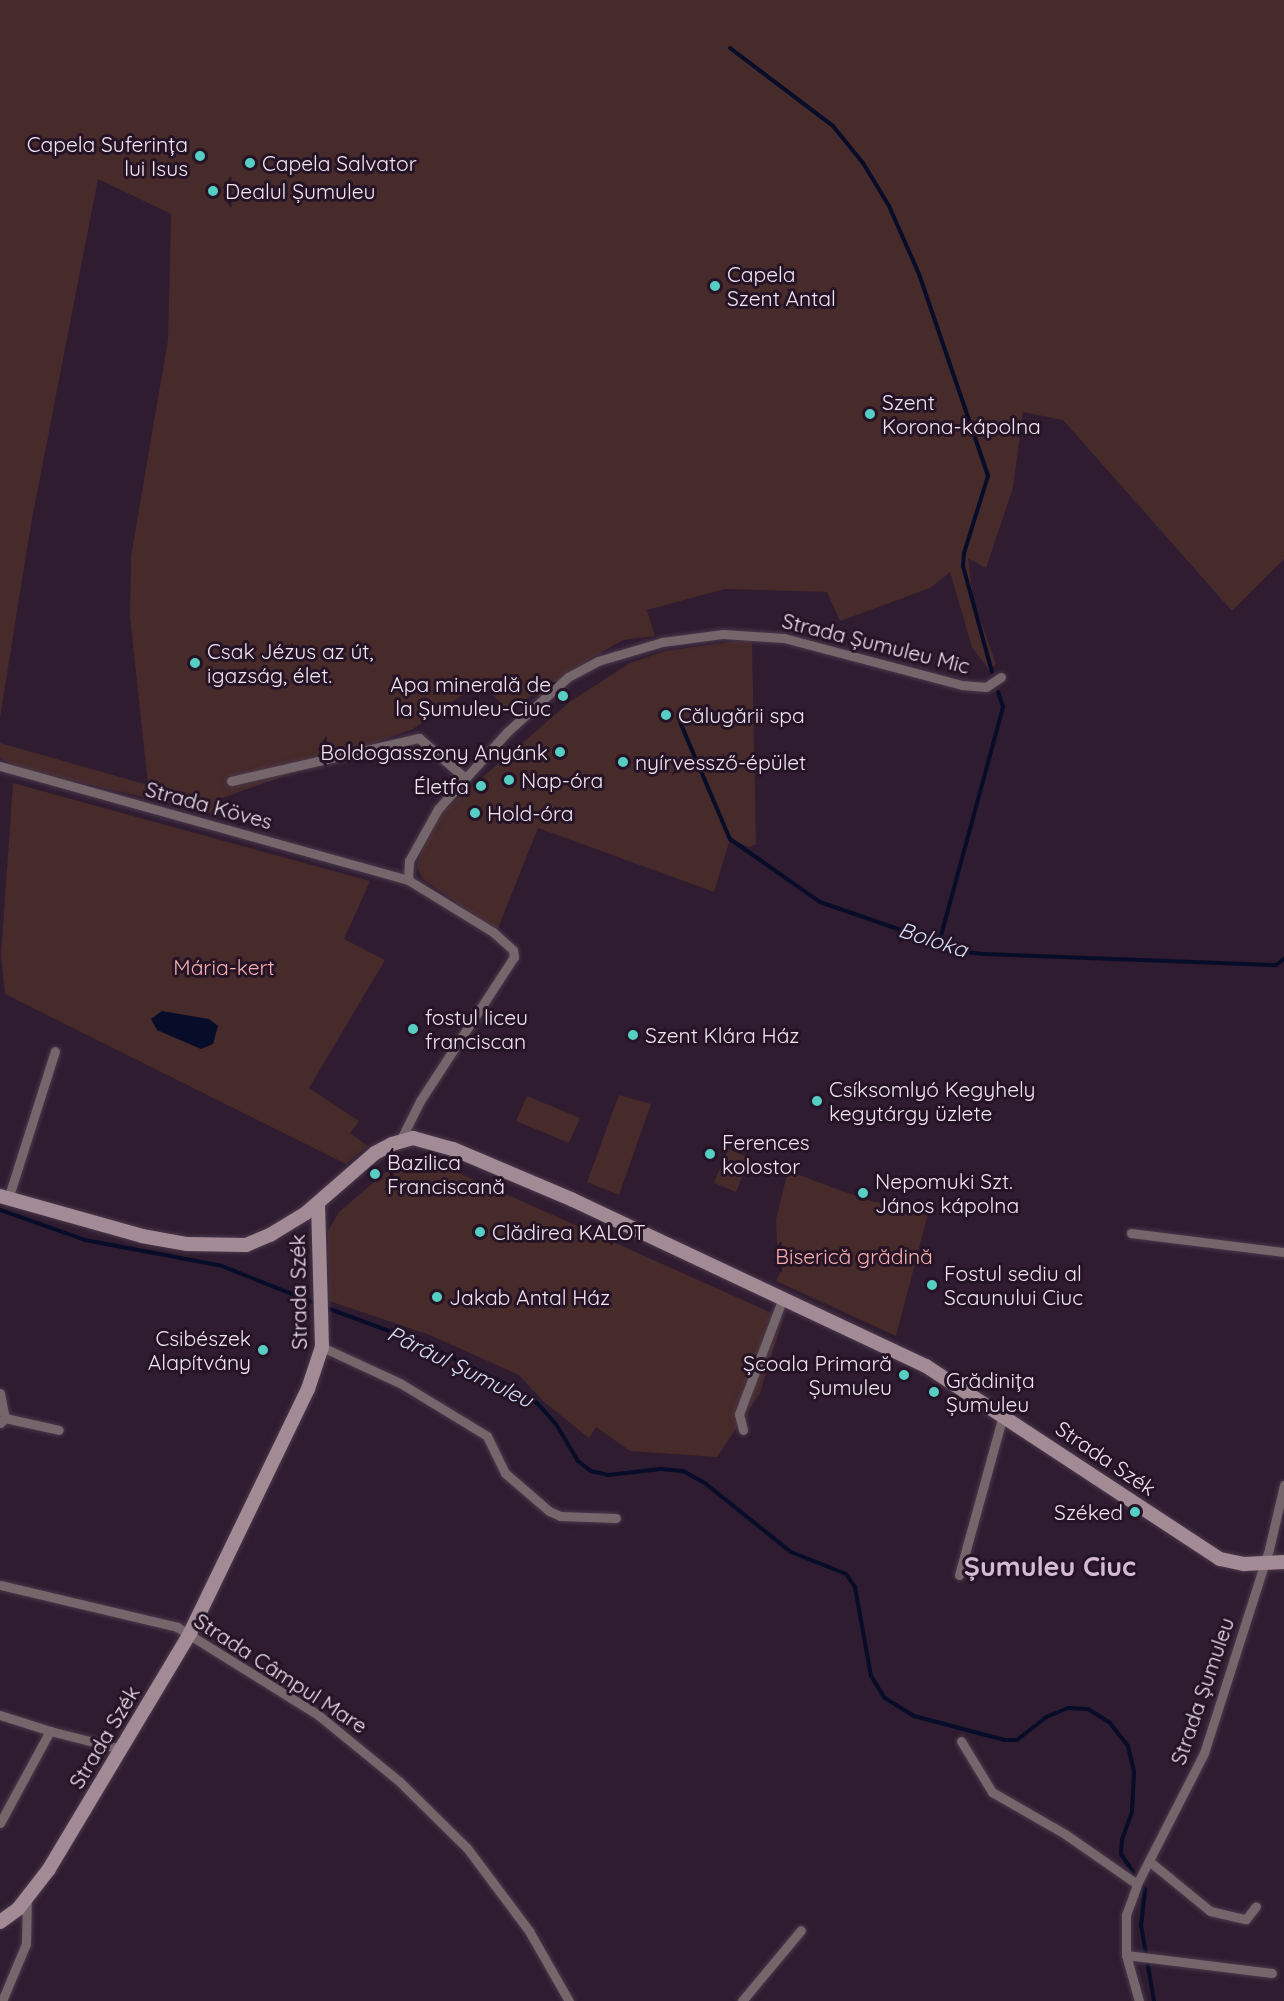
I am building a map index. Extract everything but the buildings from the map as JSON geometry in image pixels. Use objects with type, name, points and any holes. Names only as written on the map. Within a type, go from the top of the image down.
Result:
[{"type":"street","name":"Strada Șumuleu Mic","points":[[408,880],[410,861],[438,809],[520,718],[568,677],[598,661],[684,638],[723,634],[784,638],[962,685],[986,687],[1001,677]]},
{"type":"street","points":[[231,781],[419,738],[465,778]]},
{"type":"street","name":"Strada Köves","points":[[0,766],[408,880]]},
{"type":"street","points":[[401,1139],[420,1101],[514,957],[513,950],[493,932],[408,880]]},
{"type":"street","points":[[55,1051],[4,1197],[108,1229],[218,1246],[259,1241],[318,1204]]},
{"type":"street","name":"Strada Szék","points":[[0,1922],[27,1897],[49,1869],[190,1633],[308,1389],[322,1347],[318,1204],[375,1153],[401,1139],[413,1138],[490,1164],[926,1366],[1004,1415],[1220,1559],[1244,1564],[1265,1561],[1284,1563]]},
{"type":"street","points":[[1131,1233],[1284,1252]]},
{"type":"street","points":[[743,1430],[739,1414],[782,1300]]},
{"type":"street","points":[[322,1347],[400,1383],[487,1436],[506,1473],[549,1511],[560,1516],[616,1518]]},
{"type":"street","points":[[0,1393],[3,1420],[59,1430]]},
{"type":"street","points":[[959,1575],[1004,1415]]},
{"type":"street","name":"Strada Șumuleu","points":[[1139,2001],[1126,1955],[1125,1915],[1137,1884],[1204,1753],[1265,1561],[1284,1485]]},
{"type":"street","name":"Strada Câmpul Mare","points":[[0,1585],[151,1618],[190,1633],[317,1713],[399,1781],[489,1876],[529,1931],[569,2001]]},
{"type":"street","points":[[0,1716],[121,1749]]},
{"type":"street","points":[[0,1823],[50,1731]]},
{"type":"street","points":[[961,1741],[992,1792],[1065,1834],[1137,1884]]},
{"type":"street","points":[[1149,1861],[1210,1911],[1246,1919],[1256,1906]]},
{"type":"street","points":[[2,2001],[26,1944],[27,1897]]},
{"type":"street","points":[[742,2001],[801,1930]]},
{"type":"street","points":[[1126,1955],[1272,1973]]},
{"type":"green space","points":[[0,0],[1284,0],[1284,559],[1232,611],[1063,420],[1023,412],[1013,488],[986,568],[968,558],[973,600],[996,664],[990,671],[972,647],[950,572],[930,588],[840,621],[827,592],[725,589],[647,610],[655,636],[623,640],[576,667],[538,697],[536,693],[508,711],[481,682],[413,729],[220,799],[216,814],[15,767],[0,757],[0,743],[148,785],[130,617],[131,556],[168,340],[171,214],[98,179],[31,524],[0,718]]},
{"type":"green space","points":[[752,639],[756,844],[749,847],[730,839],[714,892],[538,828],[497,931],[423,879],[417,867],[420,854],[443,811],[571,701],[630,663],[665,651]]},
{"type":"green space","name":"Mária-kert","points":[[13,783],[370,881],[344,939],[385,960],[309,1088],[359,1121],[350,1133],[368,1146],[346,1164],[5,994],[1,955]]},
{"type":"green space","points":[[619,1095],[651,1104],[619,1195],[587,1182]]},
{"type":"green space","points":[[527,1096],[580,1118],[569,1143],[516,1121]]},
{"type":"green space","points":[[728,1149],[750,1158],[736,1192],[714,1183]]},
{"type":"green space","points":[[407,1159],[432,1161],[783,1318],[760,1393],[717,1457],[630,1451],[596,1427],[589,1438],[543,1401],[519,1375],[430,1335],[329,1301],[328,1231],[339,1212],[394,1165]]},
{"type":"green space","name":"Biserică grădină","points":[[788,1171],[867,1200],[928,1214],[896,1336],[776,1281],[785,1262],[777,1243],[776,1219]]},
{"type":"water","points":[[162,1011],[209,1019],[218,1026],[213,1044],[201,1049],[157,1030],[151,1019]]},
{"type":"waterway","points":[[730,48],[833,126],[863,163],[889,206],[919,274],[988,476],[964,553],[963,566],[992,672]]},
{"type":"waterway","points":[[939,943],[1003,707],[998,692]]},
{"type":"waterway","name":"Boloka","points":[[680,722],[730,839],[820,902],[964,952],[1276,965],[1284,959]]},
{"type":"waterway","name":"Pârâul Șumuleu","points":[[0,1210],[85,1240],[222,1266],[317,1304]]},
{"type":"waterway","name":"Pârâul Șumuleu","points":[[324,1307],[422,1343],[514,1388],[537,1403],[556,1424],[578,1461],[591,1471],[608,1475],[661,1469],[683,1471],[706,1484],[791,1552],[846,1574],[855,1587],[871,1676],[885,1698],[914,1716],[1005,1740],[1017,1740],[1046,1717],[1068,1708],[1088,1709],[1110,1723],[1128,1746],[1134,1773],[1132,1812],[1122,1839],[1121,1854],[1145,1889],[1141,1925],[1154,2001]]},
{"type":"place","name":"Capela Suferința lui Isus","points":[[200,156]]},
{"type":"place","name":"Capela Salvator","points":[[250,163]]},
{"type":"place","name":"Dealul Șumuleu","points":[[213,191]]},
{"type":"place","name":"Capela Szent Antal","points":[[715,286]]},
{"type":"place","name":"Szent Korona-kápolna","points":[[870,414]]},
{"type":"place","name":"Csak Jézus az út, igazság, élet.","points":[[195,663]]},
{"type":"place","name":"Apa minerală de la Șumuleu-Ciuc","points":[[563,696]]},
{"type":"place","name":"Călugării spa","points":[[666,715]]},
{"type":"place","name":"Boldogasszony Anyánk","points":[[560,752]]},
{"type":"place","name":"nyírvessző-épület","points":[[623,762]]},
{"type":"place","name":"Nap-óra","points":[[509,780]]},
{"type":"place","name":"Életfa","points":[[481,786]]},
{"type":"place","name":"Hold-óra","points":[[475,813]]},
{"type":"place","name":"fostul liceu franciscan","points":[[413,1029]]},
{"type":"place","name":"Szent Klára Ház","points":[[633,1035]]},
{"type":"place","name":"Csíksomlyó Kegyhely kegytárgy üzlete","points":[[817,1101]]},
{"type":"place","name":"Ferences kolostor","points":[[710,1154]]},
{"type":"place","name":"Bazilica Franciscană","points":[[375,1174]]},
{"type":"place","name":"Nepomuki Szt. János kápolna","points":[[863,1193]]},
{"type":"place","name":"Clădirea KALOT","points":[[480,1232]]},
{"type":"place","name":"Fostul sediu al Scaunului Ciuc","points":[[932,1285]]},
{"type":"place","name":"Jakab Antal Ház","points":[[437,1297]]},
{"type":"place","name":"Csibészek Alapítvány","points":[[263,1350]]},
{"type":"place","name":"Școala Primară Șumuleu","points":[[904,1375]]},
{"type":"place","name":"Grădinița Șumuleu","points":[[934,1392]]},
{"type":"place","name":"Széked","points":[[1135,1512]]},
{"type":"district","name":"Șumuleu Ciuc","points":[[1050,1567]]}]
